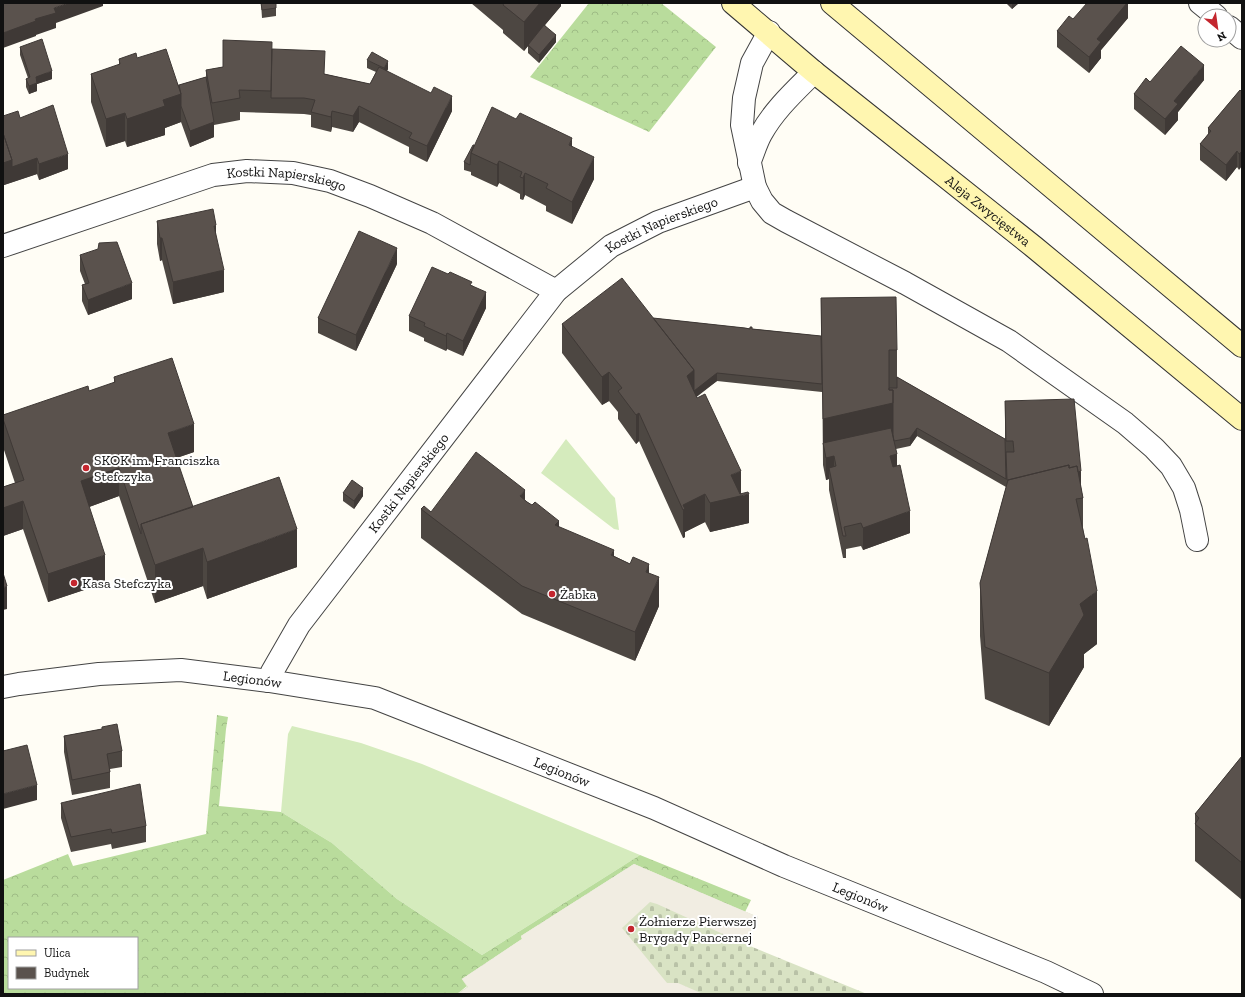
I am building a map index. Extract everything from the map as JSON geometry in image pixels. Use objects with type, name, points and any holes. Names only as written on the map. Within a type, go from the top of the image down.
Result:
[{"type":"main road","name":"Aleja Zwycięstwa","points":[[733,3],[769,32],[814,72],[1034,247],[1242,419]]},
{"type":"main road","points":[[832,3],[1242,346]]},
{"type":"street","points":[[769,32],[752,63],[744,98],[742,125],[754,187],[762,201],[772,213],[905,283],[1009,341],[1125,423],[1154,448],[1171,466],[1184,488],[1191,510],[1197,540]]},
{"type":"street","points":[[749,163],[760,135],[771,119],[814,72]]},
{"type":"street","name":"Kostki Napierskiego","points":[[3,246],[213,175],[247,171],[293,173],[330,181],[370,196],[432,223],[556,291]]},
{"type":"street","name":"Kostki Napierskiego","points":[[269,681],[272,672],[299,625],[556,291],[611,246],[658,222],[754,187]]},
{"type":"street","name":"Legionów","points":[[3,687],[99,674],[181,670],[269,681],[375,698],[654,808],[784,866],[1046,972],[1092,994]]},
{"type":"green space","points":[[589,3],[661,3],[716,47],[649,132],[530,77]]},
{"type":"green space","points":[[566,439],[615,498],[619,530],[614,529],[541,473]]},
{"type":"green space","points":[[217,715],[228,717],[219,806],[281,812],[332,843],[397,899],[482,955],[640,855],[751,900],[745,912],[634,864],[521,936],[522,939],[462,979],[467,986],[457,994],[3,994],[3,880],[68,854],[73,866],[206,834]]},
{"type":"green space","points":[[292,726],[361,743],[422,764],[640,855],[482,955],[397,899],[332,843],[281,812],[288,734]]},
{"type":"green space","points":[[634,864],[758,917],[745,944],[867,994],[457,994],[467,987],[462,979],[522,939],[521,936]]},
{"type":"shaded area","points":[[634,864],[758,917],[745,944],[650,902],[622,928],[667,983],[678,983],[703,994],[458,994],[468,987],[462,979],[522,939],[521,936]]},
{"type":"building","points":[[3,3],[69,3],[54,8],[56,13],[35,19],[36,21],[3,33]]},
{"type":"building","points":[[261,3],[276,3],[276,8],[262,10]]},
{"type":"building","points":[[504,3],[540,3],[524,22],[503,5]]},
{"type":"building","points":[[1087,3],[1127,3],[1097,39],[1101,42],[1089,57],[1057,31],[1069,16],[1073,19]]},
{"type":"building","points":[[544,25],[556,35],[539,55],[528,45]]},
{"type":"building","points":[[42,39],[52,71],[36,77],[37,83],[29,86],[26,79],[30,77],[20,47]]},
{"type":"building","points":[[223,40],[272,42],[271,91],[239,90],[240,98],[212,103],[206,70],[223,67]]},
{"type":"building","points":[[1181,46],[1204,65],[1174,101],[1178,104],[1165,119],[1134,94],[1146,78],[1150,82]]},
{"type":"building","points":[[166,49],[181,94],[163,100],[165,106],[127,119],[125,113],[106,119],[91,74],[120,64],[119,59],[136,53],[137,58]]},
{"type":"building","points":[[272,49],[325,51],[324,74],[370,84],[379,67],[431,93],[434,87],[452,96],[427,146],[409,138],[412,133],[359,106],[353,116],[332,111],[331,117],[311,112],[315,100],[304,98],[271,98]]},
{"type":"building","points":[[372,52],[388,61],[384,68],[367,60]]},
{"type":"building","points":[[206,77],[214,122],[190,131],[181,106],[179,85]]},
{"type":"building","points":[[1240,90],[1242,92],[1242,151],[1239,154],[1237,151],[1226,165],[1200,144],[1211,131],[1208,128]]},
{"type":"building","points":[[53,105],[68,154],[39,164],[37,158],[12,167],[12,160],[3,133],[3,116],[18,111],[20,118]]},
{"type":"building","points":[[492,107],[516,119],[520,113],[572,138],[569,145],[594,157],[572,202],[546,188],[548,184],[525,173],[523,178],[520,177],[522,172],[499,161],[497,165],[471,153]]},
{"type":"building","points":[[3,133],[12,160],[3,163]]},
{"type":"building","points":[[474,145],[471,153],[470,165],[464,162]]},
{"type":"building","points":[[213,209],[216,225],[214,226],[224,270],[173,282],[162,238],[160,238],[157,221]]},
{"type":"building","points":[[359,231],[397,248],[356,335],[318,318]]},
{"type":"building","points":[[117,242],[132,283],[88,300],[82,285],[89,283],[80,255],[98,249],[99,243]]},
{"type":"building","points":[[432,267],[448,274],[450,272],[472,282],[470,285],[486,292],[463,341],[447,333],[446,336],[424,326],[425,323],[409,316]]},
{"type":"building","points":[[622,278],[694,370],[687,376],[697,398],[705,394],[741,471],[731,475],[740,494],[748,492],[749,494],[710,503],[705,494],[683,505],[685,509],[683,510],[639,413],[636,415],[618,391],[622,388],[609,372],[602,377],[562,324]]},
{"type":"building","points":[[896,297],[897,350],[889,350],[889,390],[893,390],[893,403],[823,419],[821,298]]},
{"type":"building","points":[[653,318],[750,329],[750,327],[752,327],[752,329],[821,336],[822,384],[717,373],[694,391],[694,370]]},
{"type":"building","points":[[172,358],[194,424],[168,433],[193,507],[141,524],[141,534],[119,468],[81,481],[105,555],[48,574],[23,501],[3,508],[3,487],[24,480],[3,419],[3,415],[88,386],[89,391],[115,382],[114,377]]},
{"type":"building","points":[[897,377],[1005,439],[1006,479],[917,428],[910,438],[894,441],[893,390],[889,390],[889,388],[897,388]]},
{"type":"building","points":[[1074,399],[1081,471],[1078,472],[1077,466],[1069,468],[1069,465],[1007,480],[1006,452],[1014,452],[1013,441],[1006,441],[1005,401]]},
{"type":"building","points":[[891,428],[897,454],[890,456],[893,467],[900,465],[910,511],[863,528],[861,523],[844,527],[846,536],[843,536],[829,468],[836,466],[834,456],[826,458],[823,443]]},
{"type":"building","points":[[476,452],[525,490],[520,496],[527,502],[532,505],[535,502],[559,521],[555,525],[614,550],[611,555],[630,564],[633,557],[649,564],[646,572],[659,577],[635,632],[522,586],[421,509],[424,506],[431,512]]},
{"type":"building","points":[[1069,465],[1069,468],[1077,466],[1083,498],[1076,499],[1085,539],[1087,538],[1097,591],[1080,604],[1084,615],[1049,673],[985,647],[980,583],[1008,480]]},
{"type":"building","points":[[279,477],[297,529],[207,562],[203,548],[155,565],[141,524]]},
{"type":"building","points":[[352,480],[363,488],[354,501],[343,493]]},
{"type":"building","points":[[3,573],[7,586],[3,588]]},
{"type":"building","points":[[117,724],[122,751],[107,754],[110,772],[72,780],[64,736],[102,729],[102,727]]},
{"type":"building","points":[[27,745],[37,785],[3,794],[3,751]]},
{"type":"building","points":[[1242,756],[1242,863],[1195,824],[1199,818],[1195,814]]},
{"type":"building","points":[[140,784],[146,826],[112,833],[111,829],[71,837],[61,803]]},
{"type":"place","name":"SKOK im. Franciszka Stefczyka","points":[[86,468]]},
{"type":"place","name":"Kasa Stefczyka","points":[[74,583]]},
{"type":"place","name":"Żabka","points":[[552,594]]},
{"type":"place","name":"Żołnierze Pierwszej Brygady Pancernej","points":[[631,929]]}]
